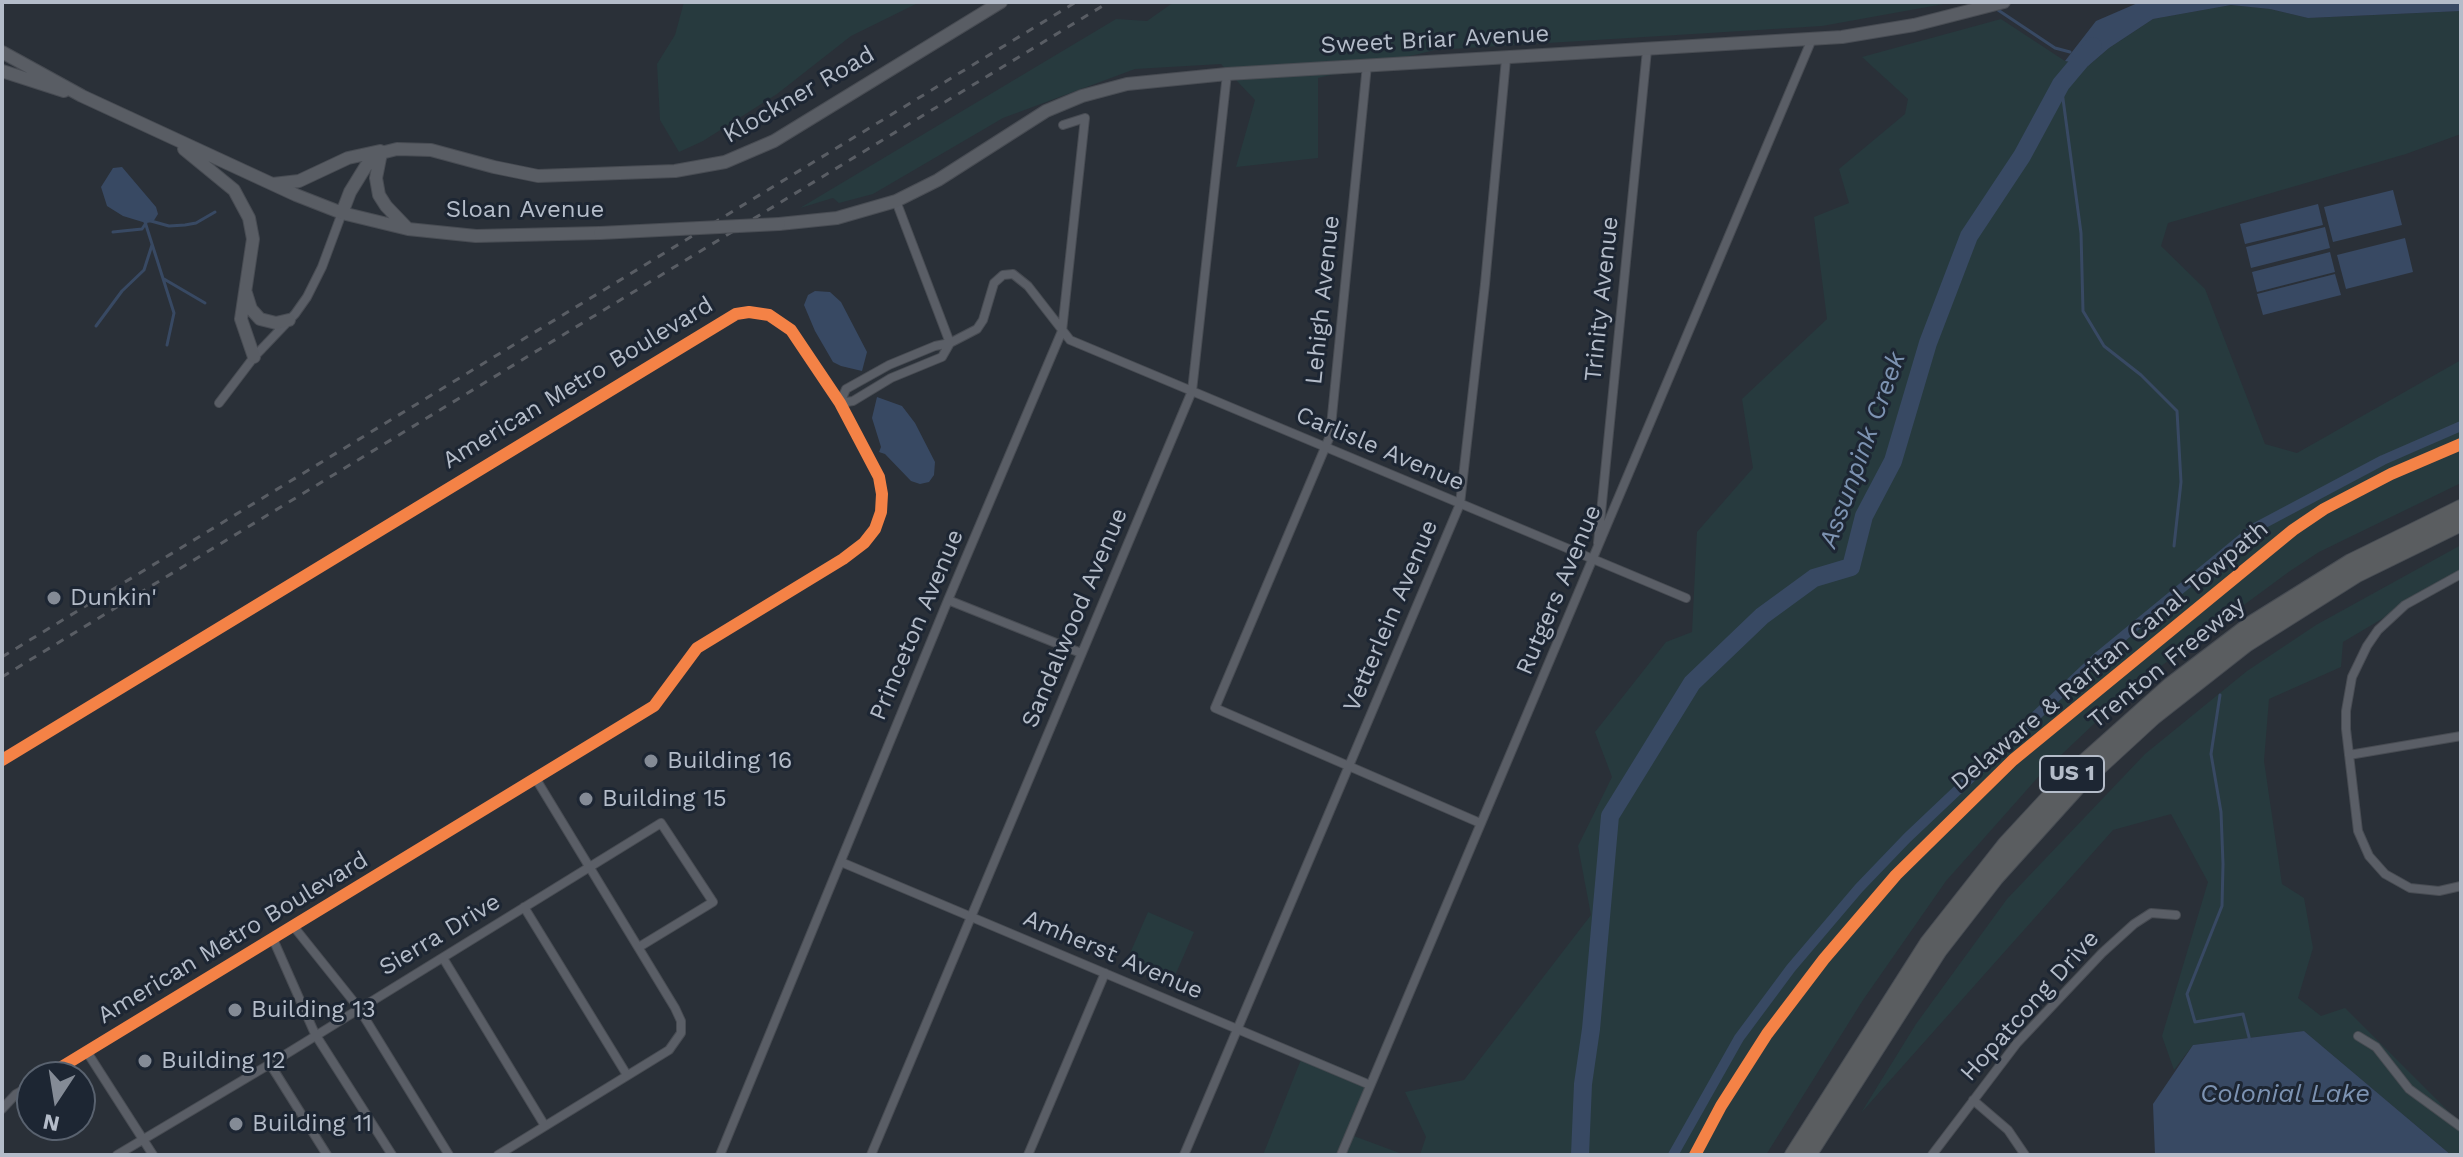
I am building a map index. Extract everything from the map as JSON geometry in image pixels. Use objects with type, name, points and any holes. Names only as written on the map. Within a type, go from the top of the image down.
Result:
[{"type":"highway","name":"Trenton Freeway","points":[[1793,1155],[1928,943],[2006,844],[2069,776],[2171,685],[2250,625],[2351,562],[2461,508]]},
{"type":"highway","name":"Trenton Freeway","points":[[1808,1155],[1939,950],[1995,878],[2078,786],[2199,679],[2278,621],[2357,574],[2461,523]]},
{"type":"main road","name":"Klockner Road","points":[[273,184],[299,181],[353,156],[423,149],[538,176],[706,167],[735,159],[774,141],[1001,2]]},
{"type":"main road","name":"Sweet Briar Avenue","points":[[896,201],[938,180],[1026,122],[1069,101],[1127,84],[1227,74],[1506,59],[1878,33],[2004,2]]},
{"type":"main road","name":"Sloan Avenue","points":[[2,52],[82,96],[273,184],[342,213],[408,229],[476,236],[794,224],[837,218],[896,201]]},
{"type":"main road","name":"Sloan Avenue","points":[[2,71],[82,96]]},
{"type":"main road","points":[[166,135],[223,180],[244,205],[253,239],[241,319],[254,357]]},
{"type":"main road","points":[[342,213],[357,178],[366,166],[384,152]]},
{"type":"main road","points":[[384,152],[376,178],[379,195],[408,229]]},
{"type":"main road","points":[[245,286],[249,305],[258,317],[272,323],[289,320]]},
{"type":"street","name":"Rutgers Avenue","points":[[1341,1155],[1812,39]]},
{"type":"street","name":"Trinity Avenue","points":[[1596,555],[1647,50]]},
{"type":"street","name":"Vetterlein Avenue","points":[[1184,1155],[1460,504],[1506,59]]},
{"type":"street","name":"Lehigh Avenue","points":[[1348,766],[1215,708],[1330,436],[1367,65]]},
{"type":"street","name":"Sandalwood Avenue","points":[[871,1155],[1192,391],[1227,74]]},
{"type":"street","name":"Princeton Avenue","points":[[720,1155],[1062,331],[1085,118],[1063,125]]},
{"type":"street","points":[[896,201],[950,343]]},
{"type":"street","points":[[219,403],[254,357],[289,320],[312,287],[342,213]]},
{"type":"street","points":[[840,403],[846,389],[889,365],[973,332],[980,326],[992,287],[1000,276],[1008,274],[1019,277],[1062,331]]},
{"type":"street","name":"American Metro Boulevard","points":[[2,760],[729,316],[756,312],[786,325],[840,403],[877,473],[881,486],[881,512],[867,540],[843,559],[701,646],[691,654],[654,706],[72,1061]]},
{"type":"street","name":"Carlisle Avenue","points":[[1062,331],[1070,340],[1460,504],[1596,555],[1686,598]]},
{"type":"street","points":[[840,403],[853,401],[891,378],[942,357],[950,343]]},
{"type":"street","points":[[2461,574],[2405,605],[2390,617],[2367,646],[2352,677],[2346,729],[2358,831],[2376,866],[2410,888],[2439,891],[2461,886]]},
{"type":"street","points":[[948,600],[1081,653]]},
{"type":"street","points":[[2349,755],[2461,736]]},
{"type":"street","points":[[1348,766],[1480,823]]},
{"type":"street","points":[[498,1155],[669,1050],[681,1033],[681,1021],[675,1008],[536,779]]},
{"type":"street","name":"Sierra Drive","points":[[117,1155],[661,823],[713,902],[639,947]]},
{"type":"street","name":"Amherst Avenue","points":[[841,862],[1370,1085]]},
{"type":"street","points":[[524,907],[627,1075]]},
{"type":"street","name":"Hopatcong Drive","points":[[1932,1155],[2041,1017],[2134,924],[2151,913],[2176,915]]},
{"type":"street","points":[[294,927],[358,1007],[449,1155]]},
{"type":"street","points":[[273,939],[315,1034],[392,1155]]},
{"type":"street","points":[[443,958],[545,1126]]},
{"type":"street","points":[[1028,1155],[1105,973]]},
{"type":"street","points":[[2358,1036],[2376,1047],[2409,1089],[2461,1127]]},
{"type":"street","points":[[87,1052],[153,1155]]},
{"type":"street","points":[[270,1064],[327,1155]]},
{"type":"street","points":[[2,1109],[16,1094]]},
{"type":"street","points":[[1973,1100],[2008,1130],[2025,1155]]},
{"type":"green space","points":[[684,2],[920,2],[851,36],[777,94],[703,141],[679,152],[660,120],[657,64],[675,35]]},
{"type":"green space","points":[[1174,2],[1955,2],[1822,26],[1435,50],[1318,78],[1318,158],[1236,167],[1255,100],[1221,64],[1135,69],[1003,118],[873,194],[839,203],[833,198],[800,208],[1116,19],[1147,21]]},
{"type":"green space","points":[[2231,5],[2270,9],[2308,18],[2461,11],[2461,134],[2406,154],[2168,223],[2161,246],[2205,289],[2265,444],[2297,453],[2461,360],[2461,483],[2319,552],[2290,571],[2134,686],[2040,775],[1946,881],[1863,1000],[1766,1155],[1420,1155],[1426,1137],[1405,1092],[1464,1080],[1591,915],[1578,846],[1612,777],[1595,732],[1666,642],[1692,632],[1697,532],[1753,468],[1742,399],[1827,319],[1814,217],[1849,203],[1839,169],[1905,114],[1908,99],[1862,57],[2001,19],[2065,61],[2088,66],[2153,19]]},
{"type":"green space","points":[[2461,545],[2461,572],[2343,642],[2341,667],[2269,699],[2264,761],[2282,884],[2304,898],[2313,948],[2298,998],[2321,1016],[2345,1008],[2461,1124],[2461,1155],[2451,1155],[2304,1031],[2193,1045],[2174,1070],[2162,1036],[2208,882],[2171,814],[2113,830],[1861,1113],[1916,1024],[2007,899],[2145,754],[2247,671],[2316,625]]},
{"type":"green space","points":[[1148,912],[1194,932],[1174,978],[1128,958]]},
{"type":"green space","points":[[1304,1052],[1373,1081],[1351,1135],[1405,1155],[1263,1155]]},
{"type":"water","points":[[2140,2],[2461,2],[2461,11],[2308,18],[2270,9],[2231,5],[2153,19],[2088,66],[2065,61],[2096,21]]},
{"type":"water","points":[[122,167],[156,207],[158,214],[153,222],[123,216],[107,206],[101,187],[113,168]]},
{"type":"water","points":[[2393,190],[2402,225],[2333,242],[2324,207]]},
{"type":"water","points":[[2318,204],[2323,225],[2245,244],[2240,224]]},
{"type":"water","points":[[2325,227],[2330,248],[2251,268],[2246,247]]},
{"type":"water","points":[[2405,238],[2413,272],[2346,289],[2337,255]]},
{"type":"water","points":[[2330,252],[2335,272],[2257,292],[2252,272]]},
{"type":"water","points":[[2335,274],[2341,295],[2263,315],[2257,294]]},
{"type":"water","points":[[815,291],[830,292],[841,302],[867,352],[862,371],[833,362],[804,305],[808,295]]},
{"type":"water","points":[[877,397],[902,406],[915,423],[935,462],[934,475],[929,482],[920,484],[911,481],[885,454],[879,452],[881,447],[872,418]]},
{"type":"water","name":"Colonial Lake","points":[[2304,1031],[2451,1155],[2155,1155],[2153,1104],[2193,1045]]},
{"type":"waterway","points":[[1995,8],[2055,48],[2070,52]]},
{"type":"waterway","name":"Assunpink Creek","points":[[1580,1155],[1583,1084],[1591,1029],[1610,816],[1692,683],[1762,616],[1814,578],[1851,567],[1864,516],[1893,461],[1928,343],[1969,236],[2022,156],[2061,84],[2093,46]]},
{"type":"waterway","points":[[2061,84],[2081,233],[2083,311],[2104,346],[2141,375],[2177,411],[2181,482],[2174,546]]},
{"type":"waterway","points":[[151,221],[169,226],[185,225],[196,223],[215,212]]},
{"type":"waterway","points":[[145,222],[174,313],[167,345]]},
{"type":"waterway","points":[[113,232],[142,229],[146,223]]},
{"type":"waterway","points":[[96,326],[122,291],[144,270],[152,245]]},
{"type":"waterway","points":[[164,279],[205,303]]},
{"type":"waterway","points":[[1673,1155],[1739,1038],[1791,968],[1859,888],[1907,838],[2099,656],[2255,528],[2383,460],[2461,426]]},
{"type":"waterway","points":[[2220,695],[2211,754],[2221,812],[2222,906],[2187,994],[2195,1022],[2243,1014],[2250,1041]]},
{"type":"railway","points":[[2,657],[1076,2]]},
{"type":"railway","points":[[2,677],[1109,2]]},
{"type":"cycle path","points":[[2,760],[736,314],[769,315],[791,330],[840,403],[879,477],[881,512],[875,529],[864,543],[697,648],[654,706],[71,1061]]},
{"type":"cycle path","name":"Delaware & Raritan Canal Towpath","points":[[1695,1155],[1721,1106],[1767,1034],[1824,959],[1896,875],[2013,760],[2293,530],[2324,509],[2391,474],[2461,444]]},
{"type":"place","name":"Dunkin'","points":[[54,598]]},
{"type":"place","name":"Building 16","points":[[651,761]]},
{"type":"place","name":"Building 15","points":[[586,799]]},
{"type":"place","name":"Building 13","points":[[235,1010]]},
{"type":"place","name":"Building 12","points":[[145,1061]]},
{"type":"place","name":"Building 11","points":[[236,1124]]}]
